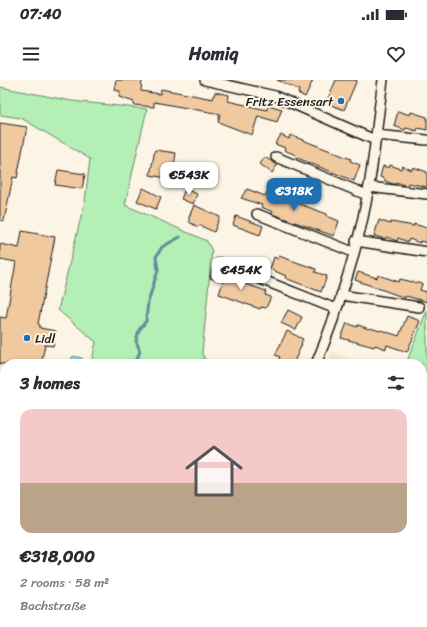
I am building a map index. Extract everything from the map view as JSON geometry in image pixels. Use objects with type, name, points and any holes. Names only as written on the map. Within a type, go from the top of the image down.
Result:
[{"type":"street","points":[[205,80],[275,96],[375,138],[427,140]]},
{"type":"street","points":[[318,359],[341,295],[354,252],[368,191],[383,80]]},
{"type":"street","points":[[276,157],[368,191],[427,194]]},
{"type":"street","points":[[257,214],[354,252]]},
{"type":"street","points":[[356,241],[427,252]]},
{"type":"street","points":[[220,263],[336,309]]},
{"type":"street","points":[[341,295],[419,307]]},
{"type":"shaded area","points":[[332,351],[350,359],[328,359]]},
{"type":"green space","points":[[0,87],[72,101],[147,109],[125,205],[207,241],[212,251],[202,353],[205,359],[92,359],[96,342],[58,310],[85,201],[90,159],[21,118],[0,115]]},
{"type":"green space","points":[[427,310],[427,359],[408,359]]},
{"type":"water","points":[[73,356],[82,359],[72,359]]},
{"type":"building","points":[[116,80],[142,80],[141,91],[160,94],[161,89],[213,99],[215,92],[229,95],[228,101],[267,110],[268,105],[282,109],[277,122],[258,116],[252,135],[218,122],[220,114],[154,102],[154,107],[134,105],[134,102],[119,97],[120,91],[114,90]]},
{"type":"building","points":[[277,80],[313,80],[305,97],[298,93],[299,90]]},
{"type":"building","points":[[336,80],[357,80],[344,110],[326,103]]},
{"type":"building","points":[[398,111],[410,115],[411,112],[427,117],[427,130],[418,128],[417,131],[406,128],[405,130],[394,126]]},
{"type":"building","points":[[0,123],[27,127],[17,178],[13,177],[4,221],[0,220]]},
{"type":"building","points":[[281,135],[289,139],[290,135],[351,159],[350,161],[360,165],[354,181],[295,157],[296,155],[275,144]]},
{"type":"building","points":[[155,150],[176,153],[172,179],[150,175]]},
{"type":"building","points":[[265,157],[277,165],[272,173],[260,164]]},
{"type":"building","points":[[390,165],[401,169],[402,166],[412,170],[413,167],[427,172],[427,187],[408,183],[407,186],[396,182],[396,184],[393,184],[385,181],[385,179],[380,177],[383,166],[389,168]]},
{"type":"building","points":[[58,170],[85,174],[82,189],[55,185]]},
{"type":"building","points":[[143,188],[161,197],[156,209],[137,201]]},
{"type":"building","points":[[185,189],[197,194],[193,204],[181,199]]},
{"type":"building","points":[[247,189],[265,196],[267,192],[327,214],[327,216],[339,221],[334,236],[272,214],[273,212],[261,207],[262,205],[241,198]]},
{"type":"building","points":[[194,205],[220,217],[214,232],[199,225],[198,227],[189,222],[189,217]]},
{"type":"building","points":[[236,216],[263,226],[260,235],[233,225]]},
{"type":"building","points":[[379,220],[390,224],[391,222],[414,226],[414,224],[427,228],[427,243],[420,241],[420,243],[409,239],[408,242],[398,238],[397,241],[386,237],[385,239],[374,236]]},
{"type":"building","points":[[22,231],[55,237],[38,324],[40,325],[40,328],[56,331],[53,346],[45,345],[42,359],[0,359],[0,317],[6,318],[16,262],[0,259],[0,244],[19,248]]},
{"type":"building","points":[[279,256],[316,269],[315,272],[327,276],[321,292],[285,278],[286,276],[270,269],[274,257],[278,259]]},
{"type":"building","points":[[212,269],[226,274],[225,277],[266,291],[265,295],[271,297],[266,308],[261,307],[260,309],[219,294],[223,282],[210,278]]},
{"type":"building","points":[[358,272],[377,278],[378,275],[399,282],[400,279],[422,284],[420,290],[427,292],[427,302],[406,296],[405,298],[355,280]]},
{"type":"building","points":[[288,310],[302,317],[296,330],[281,323]]},
{"type":"building","points":[[407,316],[420,321],[407,352],[387,345],[386,349],[375,345],[374,347],[341,338],[347,323],[357,327],[358,325],[369,329],[381,330],[399,336]]},
{"type":"building","points":[[287,331],[303,339],[295,359],[279,359],[280,357],[275,355]]},
{"type":"waterway","points":[[137,359],[140,351],[136,341],[139,330],[146,321],[148,302],[158,270],[156,257],[162,247],[180,237]]},
{"type":"place","name":"Fritz Essensart","points":[[341,101]]},
{"type":"place","name":"Lidl","points":[[27,338]]}]
